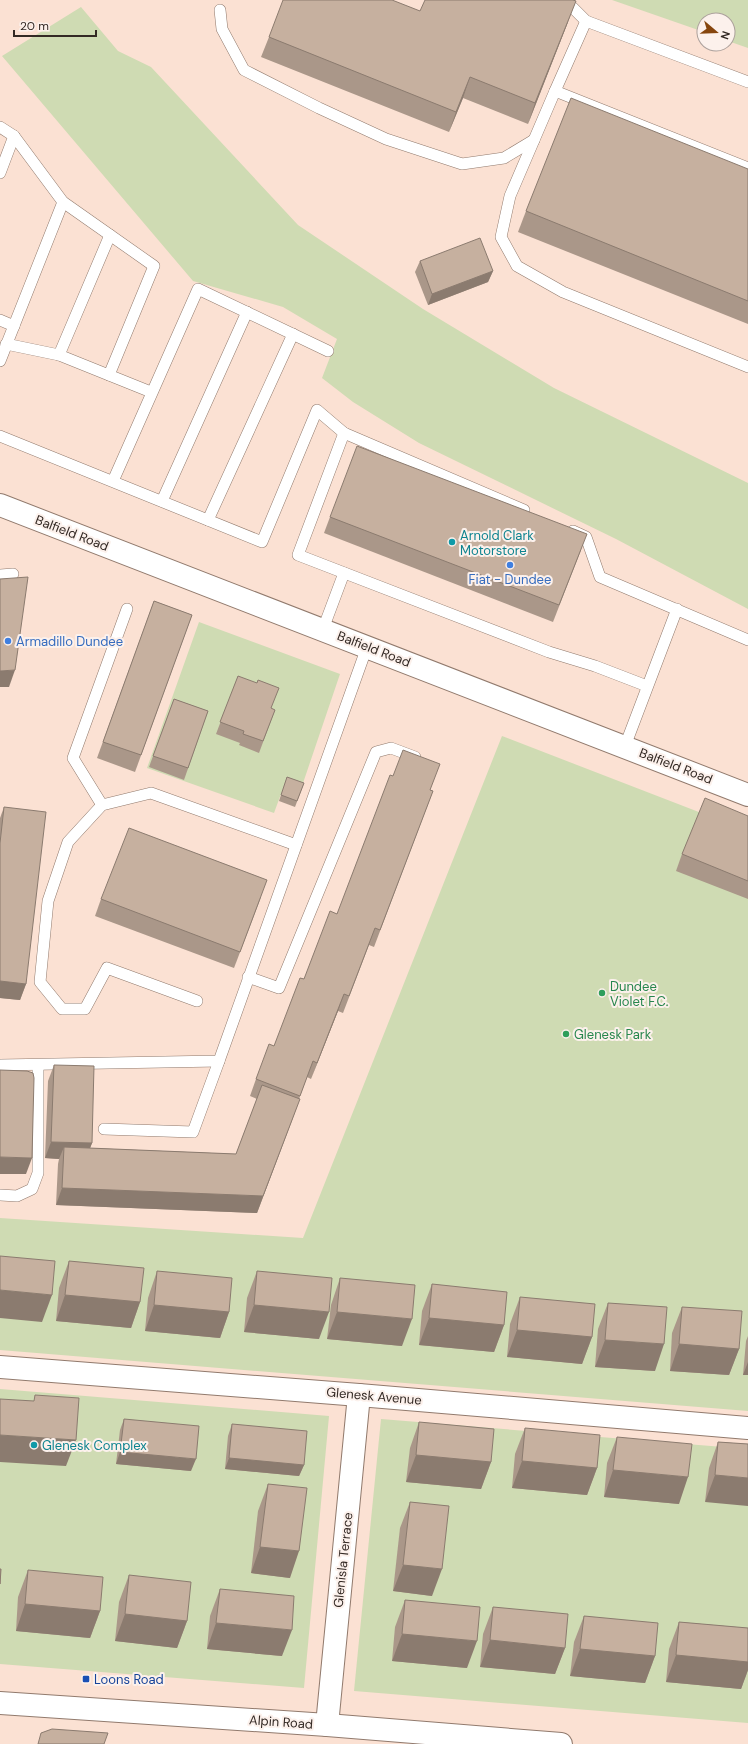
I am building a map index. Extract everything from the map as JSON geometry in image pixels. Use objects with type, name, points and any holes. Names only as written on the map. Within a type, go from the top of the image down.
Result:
[{"type":"street","name":"Balfield Road","points":[[0,505],[625,746],[748,795]]},
{"type":"street","name":"Glenesk Avenue","points":[[0,1367],[359,1395],[748,1428]]},
{"type":"street","name":"Glenisla Terrace","points":[[327,1725],[359,1395]]},
{"type":"street","name":"Alpin Road","points":[[0,1703],[327,1725],[496,1741],[562,1744]]},
{"type":"lane","points":[[558,0],[570,5],[586,21],[748,82]]},
{"type":"lane","points":[[220,10],[222,29],[244,70],[320,108],[386,138],[462,164],[504,158],[534,140]]},
{"type":"lane","points":[[586,21],[510,196],[501,237],[517,266],[564,292],[748,367]]},
{"type":"lane","points":[[555,91],[748,168]]},
{"type":"lane","points":[[0,127],[14,136],[63,202],[154,266],[109,375]]},
{"type":"lane","points":[[0,173],[14,136]]},
{"type":"lane","points":[[0,361],[63,202]]},
{"type":"lane","points":[[59,355],[110,235]]},
{"type":"lane","points":[[113,481],[151,392],[198,289],[328,351]]},
{"type":"lane","points":[[162,501],[247,312]]},
{"type":"lane","points":[[0,320],[14,326]]},
{"type":"lane","points":[[208,520],[293,334]]},
{"type":"lane","points":[[6,344],[59,355],[151,392]]},
{"type":"lane","points":[[0,436],[262,542],[317,410],[344,433],[535,515]]},
{"type":"lane","points":[[344,433],[298,555],[549,652],[595,666],[648,686]]},
{"type":"lane","points":[[564,528],[586,537],[600,576],[748,640]]},
{"type":"lane","points":[[323,630],[344,573]]},
{"type":"lane","points":[[0,575],[13,574]]},
{"type":"lane","points":[[102,805],[72,758],[127,609]]},
{"type":"lane","points":[[625,746],[676,609]]},
{"type":"lane","points":[[104,1129],[193,1132],[367,647]]},
{"type":"lane","points":[[248,977],[279,988],[376,752],[391,748],[423,760]]},
{"type":"lane","points":[[197,1001],[107,968],[85,1009],[62,1009],[40,982],[48,901],[68,842],[102,805],[151,793],[296,845]]},
{"type":"lane","points":[[0,1065],[218,1061]]},
{"type":"lane","points":[[0,1195],[17,1196],[32,1189],[38,1173],[38,1065]]},
{"type":"green space","points":[[612,0],[748,0],[748,48],[736,44],[736,12],[696,12],[696,29]]},
{"type":"green space","points":[[81,7],[118,51],[151,67],[298,225],[423,309],[554,388],[748,483],[748,609],[616,539],[419,443],[353,402],[322,378],[337,339],[283,307],[193,281],[2,56]]},
{"type":"green space","points":[[199,622],[340,674],[301,789],[285,783],[274,813],[147,768]]},
{"type":"green space","name":"Glenesk Park","points":[[502,736],[748,831],[748,1411],[0,1350],[0,1218],[303,1238]]},
{"type":"green space","points":[[0,1389],[329,1416],[304,1688],[0,1664]]},
{"type":"green space","points":[[381,1419],[748,1449],[748,1723],[354,1691]]},
{"type":"building","points":[[283,0],[392,0],[420,11],[425,0],[576,1],[535,103],[470,77],[456,112],[269,37]]},
{"type":"building","points":[[571,98],[748,169],[748,301],[526,211]]},
{"type":"building","points":[[480,238],[493,271],[432,294],[420,261]]},
{"type":"building","name":"Arnold Clark Motorstore","points":[[357,446],[587,534],[559,605],[330,517]]},
{"type":"building","name":"Armadillo Dundee","points":[[28,577],[15,670],[0,671],[0,579]]},
{"type":"building","points":[[154,601],[192,615],[141,755],[103,742]]},
{"type":"building","points":[[238,676],[257,683],[258,680],[279,688],[271,708],[275,710],[263,741],[243,734],[244,731],[220,722]]},
{"type":"building","points":[[174,699],[208,711],[188,768],[153,756]]},
{"type":"building","points":[[403,750],[440,764],[430,790],[433,791],[380,930],[375,928],[349,996],[344,994],[317,1063],[313,1061],[300,1096],[256,1079],[269,1044],[274,1046],[300,978],[304,979],[330,911],[337,914],[390,775],[393,776]]},
{"type":"building","points":[[287,777],[304,783],[297,801],[281,795]]},
{"type":"building","points":[[705,798],[748,816],[748,881],[682,854]]},
{"type":"building","points":[[4,807],[46,812],[26,984],[0,981],[0,843]]},
{"type":"building","points":[[129,828],[267,880],[240,952],[101,899]]},
{"type":"building","points":[[54,1065],[94,1066],[92,1143],[51,1142]]},
{"type":"building","points":[[0,1070],[27,1071],[33,1073],[32,1158],[0,1157]]},
{"type":"building","points":[[262,1085],[300,1099],[263,1196],[62,1188],[64,1147],[236,1154]]},
{"type":"building","points":[[0,1256],[55,1261],[52,1295],[0,1290]]},
{"type":"building","points":[[69,1261],[144,1268],[140,1302],[65,1295]]},
{"type":"building","points":[[157,1271],[232,1278],[229,1312],[154,1305]]},
{"type":"building","points":[[257,1271],[332,1278],[329,1312],[254,1305]]},
{"type":"building","points":[[340,1278],[415,1285],[412,1319],[337,1312]]},
{"type":"building","points":[[432,1284],[507,1292],[504,1325],[429,1318]]},
{"type":"building","points":[[520,1297],[595,1304],[592,1337],[517,1330]]},
{"type":"building","points":[[608,1303],[667,1307],[664,1344],[605,1340]]},
{"type":"building","points":[[682,1307],[742,1311],[739,1349],[679,1344]]},
{"type":"building","points":[[35,1395],[79,1398],[76,1440],[0,1435],[0,1399],[34,1401]]},
{"type":"building","points":[[124,1419],[199,1426],[196,1459],[120,1452]]},
{"type":"building","points":[[419,1422],[494,1429],[491,1462],[416,1455]]},
{"type":"building","points":[[232,1424],[307,1431],[304,1465],[229,1458]]},
{"type":"building","points":[[525,1428],[600,1435],[597,1468],[522,1461]]},
{"type":"building","points":[[617,1437],[692,1444],[688,1477],[613,1470]]},
{"type":"building","points":[[718,1442],[748,1444],[748,1478],[715,1475]]},
{"type":"building","points":[[268,1484],[307,1488],[299,1551],[260,1547]]},
{"type":"building","points":[[410,1502],[449,1506],[442,1569],[403,1565]]},
{"type":"building","points":[[28,1570],[103,1577],[100,1611],[25,1604]]},
{"type":"building","points":[[129,1575],[191,1582],[187,1621],[125,1614]]},
{"type":"building","points":[[220,1589],[294,1596],[292,1630],[216,1623]]},
{"type":"building","points":[[405,1600],[480,1607],[477,1641],[402,1634]]},
{"type":"building","points":[[493,1607],[568,1614],[565,1648],[490,1640]]},
{"type":"building","points":[[584,1616],[658,1623],[655,1656],[580,1649]]},
{"type":"building","points":[[679,1622],[748,1628],[748,1662],[676,1655]]},
{"type":"building","points":[[52,1729],[108,1733],[104,1744],[38,1744],[41,1733]]},
{"type":"place","name":"Arnold Clark Motorstore","points":[[452,542]]},
{"type":"place","name":"Fiat - Dundee","points":[[510,565]]},
{"type":"place","name":"Armadillo Dundee","points":[[8,641]]},
{"type":"place","name":"Dundee Violet F.C.","points":[[602,993]]},
{"type":"place","name":"Glenesk Park","points":[[566,1034]]},
{"type":"place","name":"Glenesk Complex","points":[[34,1445]]},
{"type":"place","name":"Loons Road","points":[[86,1679]]}]
